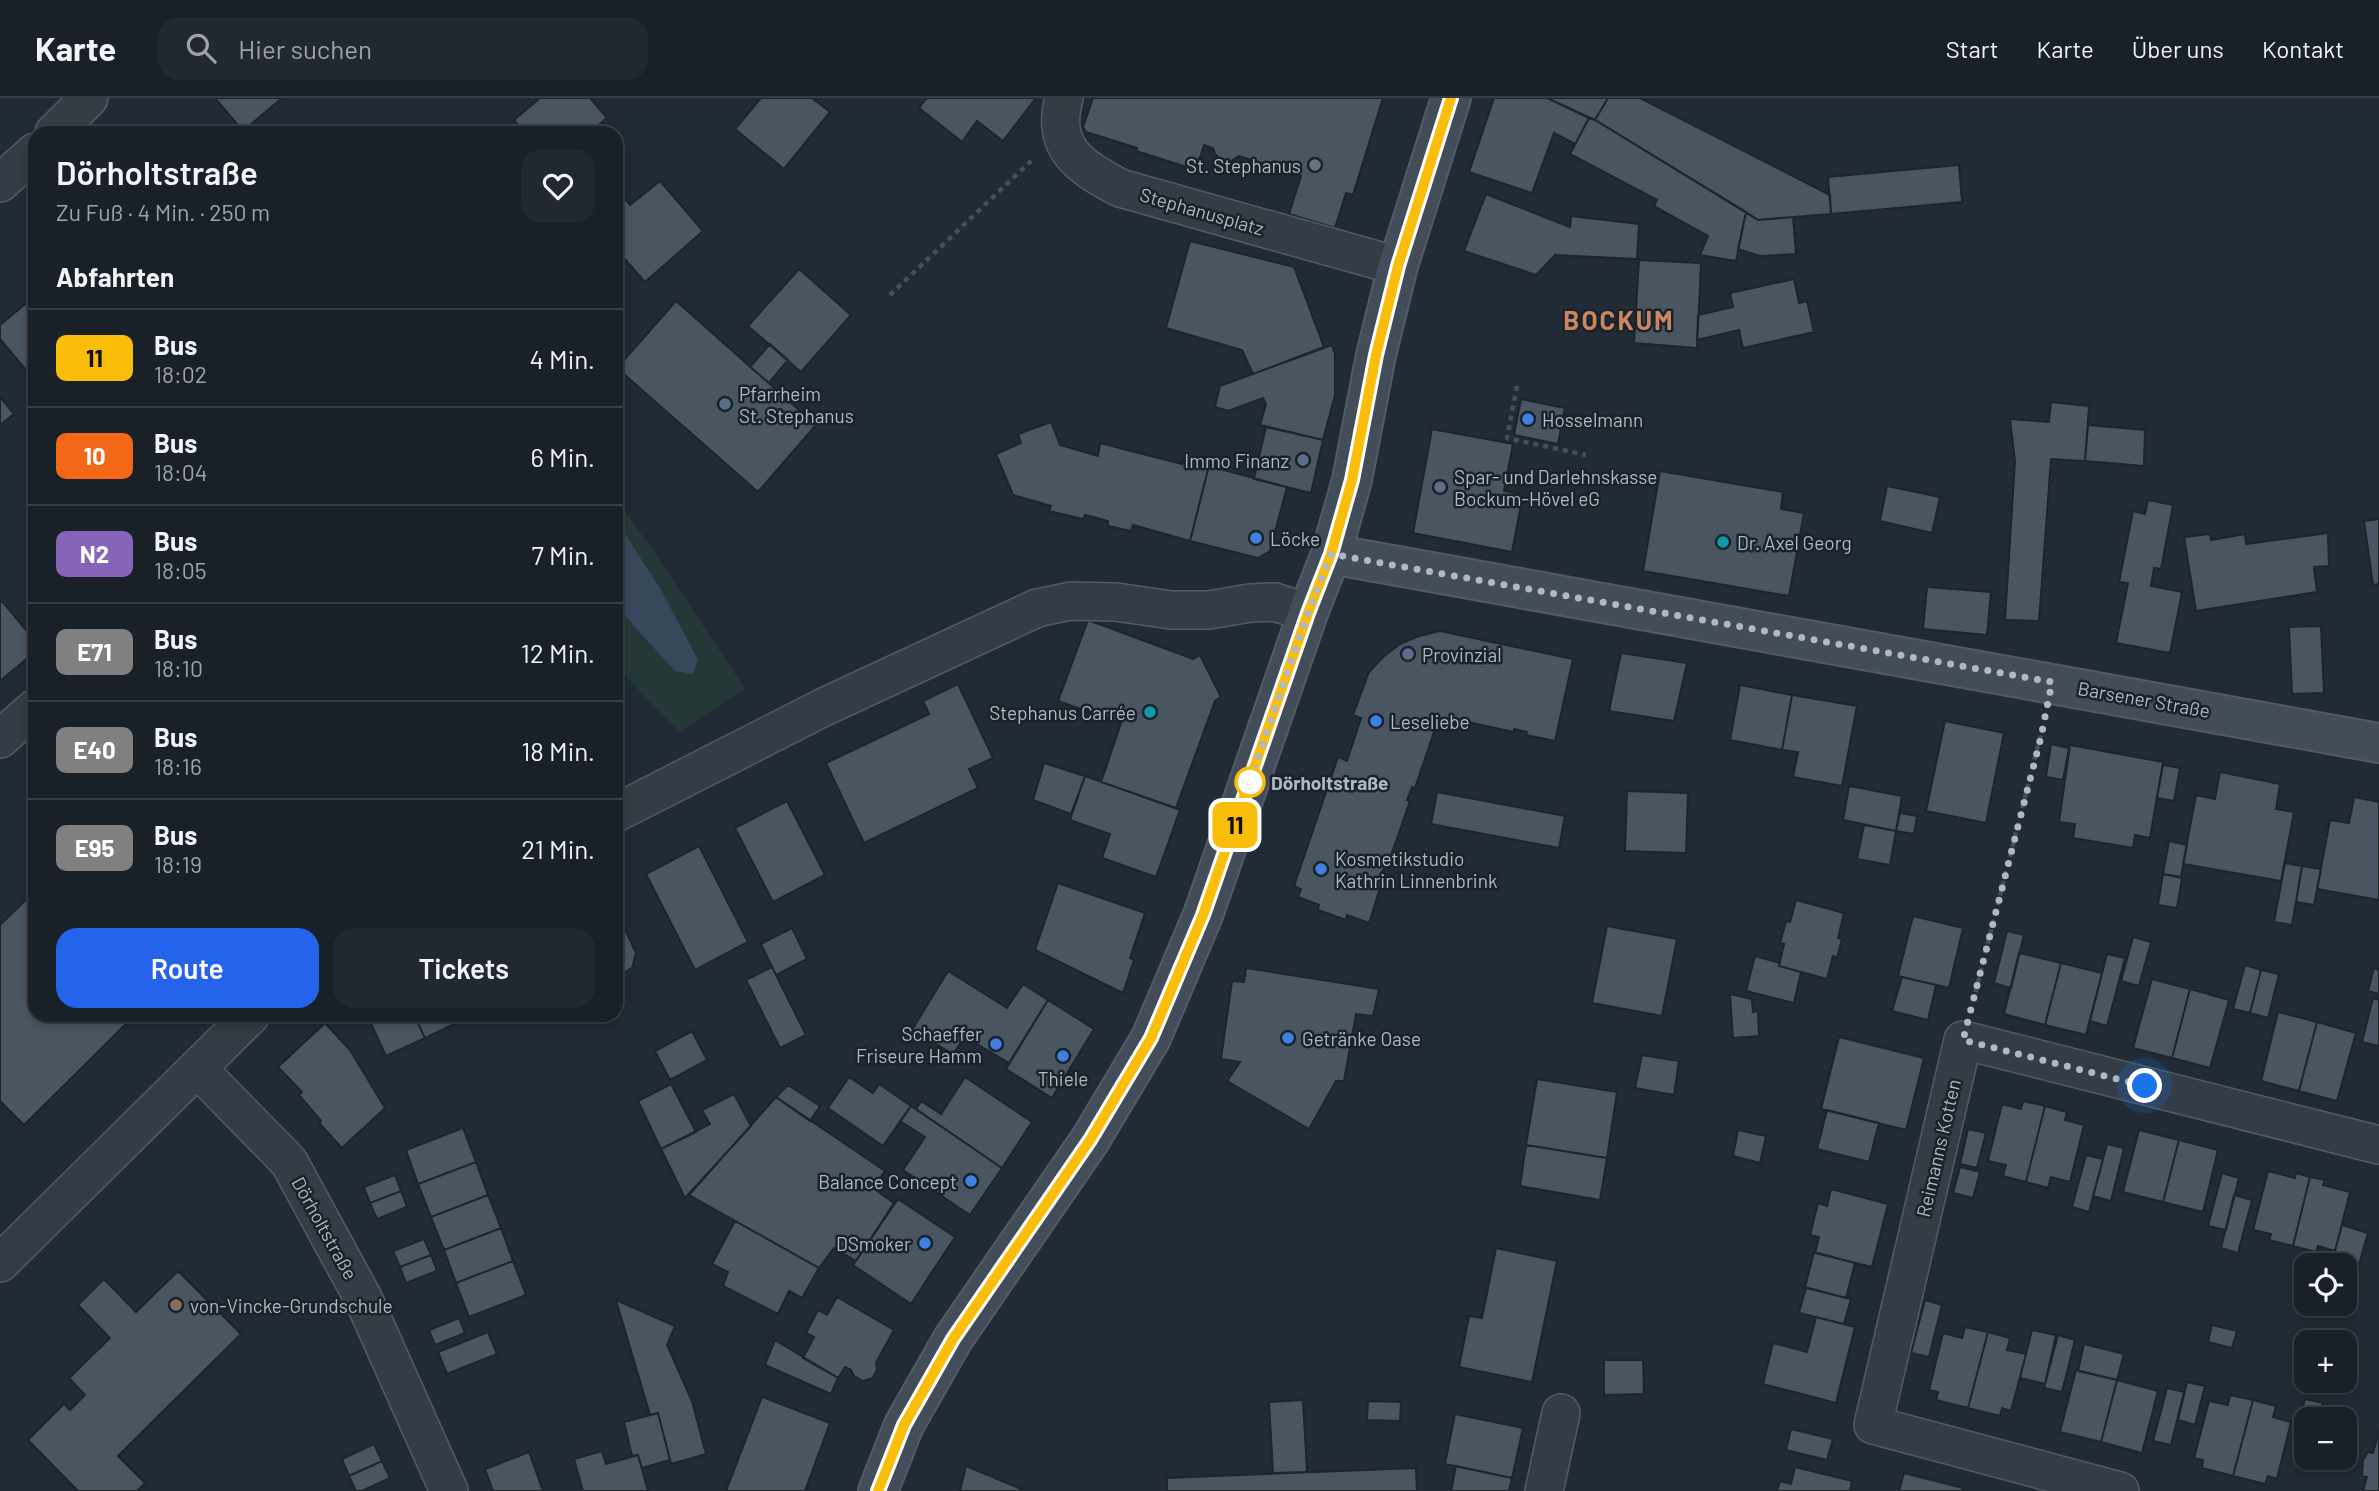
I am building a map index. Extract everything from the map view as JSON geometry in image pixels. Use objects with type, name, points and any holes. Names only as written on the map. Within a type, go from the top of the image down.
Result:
[{"type":"main road","points":[[878,1491],[904,1425],[953,1339],[1090,1140],[1151,1038],[1203,915],[1331,554],[1352,480],[1376,355],[1398,266],[1451,98]]},
{"type":"main road","name":"Barsener Straße","points":[[1331,554],[2379,743]]},
{"type":"street","points":[[61,126],[89,98]]},
{"type":"street","points":[[1063,143],[1061,121],[1064,98]]},
{"type":"street","name":"Stephanusplatz","points":[[1063,143],[1087,169],[1120,188],[1398,266]]},
{"type":"street","points":[[0,183],[28,158]]},
{"type":"street","points":[[623,809],[824,707],[1037,608],[1071,601],[1116,602],[1171,610],[1209,610],[1275,602],[1308,613]]},
{"type":"street","points":[[0,739],[28,714]]},
{"type":"street","points":[[0,1263],[244,1022]]},
{"type":"street","points":[[1963,1040],[2379,1145]]},
{"type":"street","name":"Reimanns Kotten","points":[[1963,1040],[1873,1425],[2120,1491]]},
{"type":"street","name":"Dörholtstraße","points":[[197,1068],[289,1162],[363,1298],[449,1491]]},
{"type":"street","points":[[1545,1491],[1561,1413]]},
{"type":"path","points":[[890,295],[1032,160],[1063,143]]},
{"type":"path","points":[[1517,386],[1507,438],[1586,455]]},
{"type":"path","points":[[1963,1040],[2041,737],[2052,682]]},
{"type":"green space","points":[[623,509],[745,689],[679,732],[623,673]]},
{"type":"water","points":[[623,531],[661,590],[698,660],[693,674],[675,671],[624,615]]},
{"type":"building","points":[[215,98],[282,98],[249,126],[239,126]]},
{"type":"building","points":[[540,98],[590,98],[607,118],[597,126],[519,126],[514,120]]},
{"type":"building","points":[[761,98],[812,98],[830,112],[784,169],[735,129]]},
{"type":"building","points":[[927,98],[1036,98],[1003,141],[977,121],[962,142],[919,108]]},
{"type":"building","name":"St. Stephanus","points":[[1093,98],[1383,98],[1353,195],[1346,193],[1335,228],[1289,214],[1301,176],[1239,156],[1231,161],[1222,161],[1213,148],[1204,145],[1196,170],[1086,132],[1083,127]]},
{"type":"building","points":[[1494,98],[1547,98],[1589,118],[1575,144],[1554,133],[1532,193],[1469,172]]},
{"type":"building","points":[[1547,98],[1608,98],[1595,120]]},
{"type":"building","points":[[1608,98],[1640,98],[1830,195],[1831,214],[1758,220],[1595,120]]},
{"type":"building","points":[[1589,118],[1746,212],[1736,261],[1700,255],[1708,236],[1654,206],[1657,200],[1570,154]]},
{"type":"building","points":[[1959,165],[1962,202],[1831,214],[1828,177]]},
{"type":"building","points":[[660,181],[703,231],[645,282],[623,257],[623,196],[630,205]]},
{"type":"building","points":[[1486,194],[1570,227],[1571,216],[1639,224],[1637,259],[1555,255],[1536,275],[1464,251]]},
{"type":"building","points":[[1746,212],[1758,220],[1793,217],[1796,254],[1760,256],[1738,249]]},
{"type":"building","points":[[1190,241],[1294,267],[1324,347],[1253,374],[1242,350],[1166,328]]},
{"type":"building","points":[[1639,260],[1701,263],[1697,348],[1634,343]]},
{"type":"building","points":[[799,269],[851,315],[801,372],[748,326]]},
{"type":"building","points":[[1794,279],[1799,303],[1807,301],[1814,332],[1743,348],[1739,330],[1697,340],[1698,315],[1733,307],[1730,293]]},
{"type":"building","name":"Pfarrheim St. Stephanus","points":[[676,301],[816,425],[758,492],[623,373],[623,361]]},
{"type":"building","points":[[28,302],[28,373],[0,339],[0,325]]},
{"type":"building","points":[[770,344],[788,360],[769,383],[750,367]]},
{"type":"building","points":[[1332,345],[1335,354],[1335,395],[1323,440],[1260,425],[1266,404],[1263,398],[1228,411],[1215,407],[1220,386]]},
{"type":"building","points":[[0,397],[14,414],[0,425]]},
{"type":"building","points":[[1521,399],[1565,408],[1558,444],[1514,435]]},
{"type":"building","points":[[2051,402],[2089,406],[2085,461],[2051,459],[2039,621],[2005,620],[2015,461],[2010,419],[2049,422]]},
{"type":"building","points":[[1051,422],[1060,445],[1098,456],[1100,443],[1182,464],[1184,459],[1209,466],[1190,541],[1133,525],[1131,531],[1108,526],[1108,521],[1085,515],[1083,519],[1049,511],[1051,506],[1013,495],[996,454],[1021,443],[1018,434]]},
{"type":"building","points":[[2088,425],[2145,430],[2144,466],[2085,461]]},
{"type":"building","points":[[1266,427],[1323,440],[1311,493],[1254,479]]},
{"type":"building","points":[[1432,429],[1513,444],[1504,491],[1523,494],[1512,552],[1413,533]]},
{"type":"building","points":[[1209,466],[1287,487],[1270,551],[1258,558],[1190,541]]},
{"type":"building","name":"Dr. Axel Georg","points":[[1660,471],[1783,492],[1781,509],[1804,513],[1789,596],[1643,571]]},
{"type":"building","points":[[1887,486],[1940,497],[1932,533],[1880,521]]},
{"type":"building","points":[[2148,500],[2173,505],[2161,569],[2154,568],[2151,586],[2182,592],[2170,653],[2116,643],[2128,583],[2119,582],[2133,511],[2145,514]]},
{"type":"building","points":[[2379,519],[2379,584],[2373,585],[2364,521]]},
{"type":"building","points":[[2328,533],[2329,566],[2314,567],[2317,592],[2196,611],[2184,537],[2210,534],[2211,540],[2245,534],[2246,544]]},
{"type":"building","points":[[1927,587],[1991,592],[1987,635],[1923,629]]},
{"type":"building","points":[[2,601],[28,633],[28,658],[0,681]]},
{"type":"building","name":"Stephanus Carrée","points":[[1088,620],[1193,659],[1200,655],[1221,697],[1215,701],[1176,808],[1101,782],[1121,723],[1058,701]]},
{"type":"building","points":[[2321,626],[2324,693],[2292,694],[2289,627]]},
{"type":"building","points":[[1440,631],[1573,659],[1555,741],[1526,735],[1527,732],[1514,729],[1514,732],[1453,719],[1449,732],[1435,729],[1415,788],[1412,787],[1407,800],[1410,801],[1387,867],[1385,866],[1380,878],[1383,879],[1369,923],[1347,915],[1346,920],[1318,910],[1319,905],[1298,897],[1301,889],[1294,886],[1338,757],[1347,761],[1361,718],[1353,715],[1369,672],[1400,644]]},
{"type":"building","points":[[1621,653],[1687,663],[1674,721],[1609,711]]},
{"type":"building","points":[[958,684],[993,758],[969,769],[978,788],[864,843],[826,763],[929,714],[923,701]]},
{"type":"building","points":[[1740,685],[1792,695],[1782,750],[1730,740]]},
{"type":"building","points":[[1792,695],[1857,706],[1842,786],[1793,777],[1798,752],[1782,750]]},
{"type":"building","points":[[1945,721],[2004,733],[1986,823],[1926,811]]},
{"type":"building","points":[[2051,744],[2069,748],[2063,780],[2046,777]]},
{"type":"building","points":[[2070,745],[2163,762],[2150,838],[2135,835],[2133,848],[2073,838],[2075,824],[2059,822]]},
{"type":"building","points":[[1044,763],[1085,776],[1071,814],[1033,800]]},
{"type":"building","points":[[2163,765],[2180,768],[2174,801],[2157,798]]},
{"type":"building","points":[[2220,772],[2280,784],[2276,809],[2294,812],[2281,881],[2183,864],[2196,795],[2215,799]]},
{"type":"building","points":[[1085,776],[1180,810],[1156,877],[1102,858],[1110,834],[1070,820]]},
{"type":"building","points":[[1849,786],[1902,796],[1896,831],[1843,820]]},
{"type":"building","points":[[1627,791],[1688,793],[1686,853],[1625,851]]},
{"type":"building","points":[[1437,792],[1565,816],[1559,848],[1431,824]]},
{"type":"building","points":[[2354,797],[2379,802],[2379,900],[2317,889],[2330,820],[2349,823]]},
{"type":"building","points":[[787,801],[825,875],[773,902],[735,828]]},
{"type":"building","points":[[1900,813],[1917,816],[1914,834],[1896,831]]},
{"type":"building","points":[[1864,825],[1896,831],[1890,865],[1857,859]]},
{"type":"building","points":[[2169,841],[2187,845],[2181,877],[2163,874]]},
{"type":"building","points":[[699,846],[748,942],[695,970],[646,874]]},
{"type":"building","points":[[2285,863],[2302,866],[2292,925],[2274,922]]},
{"type":"building","points":[[2302,866],[2321,869],[2314,905],[2296,902]]},
{"type":"building","points":[[2163,874],[2182,878],[2177,908],[2158,905]]},
{"type":"building","points":[[1058,883],[1145,913],[1130,958],[1134,960],[1123,993],[1035,950]]},
{"type":"building","points":[[28,898],[28,1022],[128,1022],[24,1125],[0,1101],[0,925]]},
{"type":"building","points":[[1796,900],[1844,913],[1838,938],[1842,939],[1837,958],[1833,956],[1827,979],[1779,966],[1784,944],[1780,943]]},
{"type":"building","points":[[1913,916],[1963,928],[1949,988],[1898,976]]},
{"type":"building","points":[[623,925],[636,953],[632,968],[623,973]]},
{"type":"building","points":[[1607,926],[1677,939],[1662,1016],[1592,1003]]},
{"type":"building","points":[[792,928],[807,959],[776,975],[761,944]]},
{"type":"building","points":[[2007,931],[2024,935],[2011,988],[1994,983]]},
{"type":"building","points":[[2133,937],[2151,942],[2139,986],[2121,981]]},
{"type":"building","points":[[2019,953],[2061,963],[2045,1025],[2004,1014]]},
{"type":"building","points":[[2107,954],[2125,958],[2107,1026],[2090,1021]]},
{"type":"building","points":[[1755,956],[1801,972],[1794,1003],[1746,991]]},
{"type":"building","points":[[2061,963],[2102,973],[2086,1035],[2045,1025]]},
{"type":"building","points":[[2245,965],[2261,970],[2250,1013],[2233,1009]]},
{"type":"building","points":[[772,967],[806,1035],[780,1048],[746,980]]},
{"type":"building","name":"Getränke Oase","points":[[1246,968],[1379,989],[1373,1016],[1356,1014],[1344,1081],[1336,1081],[1309,1129],[1227,1081],[1240,1062],[1221,1059],[1232,981],[1244,982]]},
{"type":"building","points":[[2374,968],[2379,970],[2379,994],[2368,991]]},
{"type":"building","points":[[2261,970],[2279,974],[2268,1018],[2250,1013]]},
{"type":"building","points":[[948,971],[1007,1008],[1023,984],[1048,1000],[1009,1063],[965,1037],[953,1054],[912,1030]]},
{"type":"building","points":[[1902,977],[1936,985],[1928,1020],[1892,1011]]},
{"type":"building","points":[[2152,979],[2190,989],[2172,1058],[2133,1048]]},
{"type":"building","points":[[2190,989],[2229,1000],[2210,1068],[2172,1058]]},
{"type":"building","points":[[1730,994],[1752,999],[1753,1012],[1758,1011],[1759,1036],[1733,1038]]},
{"type":"building","points":[[2373,998],[2379,1000],[2379,1046],[2362,1042]]},
{"type":"building","points":[[1048,1000],[1094,1029],[1052,1098],[1006,1069]]},
{"type":"building","points":[[2278,1012],[2317,1022],[2299,1091],[2261,1081]]},
{"type":"building","points":[[370,1022],[417,1022],[425,1038],[386,1056]]},
{"type":"building","points":[[417,1022],[459,1022],[425,1038]]},
{"type":"building","points":[[2317,1022],[2356,1033],[2337,1101],[2299,1091]]},
{"type":"building","points":[[325,1023],[350,1050],[385,1108],[342,1148],[319,1123],[321,1121],[299,1095],[302,1092],[278,1067]]},
{"type":"building","points":[[692,1031],[707,1060],[670,1080],[655,1051]]},
{"type":"building","points":[[1839,1037],[1924,1058],[1906,1130],[1821,1109]]},
{"type":"building","points":[[1642,1055],[1679,1061],[1674,1095],[1635,1088]]},
{"type":"building","points":[[849,1077],[873,1093],[879,1084],[911,1106],[883,1146],[828,1108]]},
{"type":"building","points":[[965,1077],[1032,1122],[1002,1168],[916,1109],[921,1101],[941,1114]]},
{"type":"building","points":[[1537,1079],[1617,1092],[1607,1158],[1526,1145]]},
{"type":"building","points":[[671,1084],[696,1132],[661,1149],[638,1101]]},
{"type":"building","points":[[788,1085],[820,1106],[810,1121],[776,1097]]},
{"type":"building","points":[[734,1094],[751,1126],[685,1198],[661,1149],[710,1124],[702,1110]]},
{"type":"building","points":[[776,1097],[885,1171],[873,1188],[894,1203],[856,1261],[834,1248],[819,1268],[689,1195]]},
{"type":"building","points":[[2023,1101],[2045,1106],[2026,1182],[2003,1176],[2006,1165],[1988,1161],[2002,1104],[2021,1109]]},
{"type":"building","points":[[911,1106],[1002,1168],[970,1215],[903,1170],[925,1137],[900,1121]]},
{"type":"building","points":[[2045,1106],[2067,1112],[2065,1120],[2084,1125],[2070,1182],[2051,1177],[2048,1188],[2026,1182]]},
{"type":"building","points":[[1827,1110],[1879,1123],[1869,1162],[1817,1149]]},
{"type":"building","points":[[463,1128],[476,1162],[418,1184],[406,1150]]},
{"type":"building","points":[[1968,1129],[1986,1133],[1977,1168],[1960,1164]]},
{"type":"building","points":[[1738,1130],[1766,1136],[1760,1163],[1733,1156]]},
{"type":"building","points":[[2139,1130],[2179,1140],[2163,1202],[2123,1192]]},
{"type":"building","points":[[2179,1140],[2218,1150],[2203,1212],[2163,1202]]},
{"type":"building","points":[[2107,1144],[2124,1148],[2111,1201],[2093,1196]]},
{"type":"building","points":[[1526,1145],[1607,1158],[1600,1200],[1520,1186]]},
{"type":"building","points":[[2086,1155],[2103,1159],[2089,1212],[2072,1207]]},
{"type":"building","points":[[476,1162],[488,1195],[431,1217],[418,1184]]},
{"type":"building","points":[[1960,1167],[1980,1172],[1973,1198],[1953,1193]]},
{"type":"building","points":[[2268,1171],[2295,1178],[2296,1173],[2310,1177],[2293,1246],[2269,1240],[2271,1234],[2253,1230]]},
{"type":"building","points":[[2222,1173],[2239,1178],[2226,1230],[2208,1226]]},
{"type":"building","points":[[395,1175],[401,1191],[370,1203],[364,1187]]},
{"type":"building","points":[[2310,1177],[2325,1180],[2323,1185],[2350,1192],[2335,1251],[2318,1246],[2316,1252],[2293,1246]]},
{"type":"building","points":[[1831,1189],[1888,1204],[1872,1267],[1815,1253],[1819,1237],[1810,1235],[1818,1203],[1827,1206]]},
{"type":"building","points":[[401,1191],[407,1207],[377,1219],[370,1203]]},
{"type":"building","points":[[488,1195],[501,1228],[444,1250],[431,1217]]},
{"type":"building","points":[[2234,1195],[2252,1200],[2238,1253],[2221,1248]]},
{"type":"building","points":[[898,1199],[955,1237],[911,1304],[853,1265]]},
{"type":"building","points":[[735,1221],[819,1268],[802,1298],[789,1291],[778,1314],[723,1286],[728,1272],[712,1264]]},
{"type":"building","points":[[2342,1225],[2368,1233],[2357,1272],[2357,1253],[2334,1253]]},
{"type":"building","points":[[501,1228],[513,1261],[456,1283],[444,1250]]},
{"type":"building","points":[[424,1239],[431,1255],[400,1267],[393,1251]]},
{"type":"building","points":[[1496,1248],[1557,1261],[1532,1382],[1459,1367],[1469,1316],[1482,1318]]},
{"type":"building","points":[[1814,1252],[1855,1263],[1846,1298],[1805,1287]]},
{"type":"building","points":[[431,1255],[437,1271],[406,1283],[400,1267]]},
{"type":"building","points":[[513,1261],[526,1295],[469,1317],[456,1283]]},
{"type":"building","points":[[178,1271],[241,1334],[118,1456],[145,1483],[137,1491],[78,1491],[28,1440],[64,1404],[70,1410],[85,1395],[69,1378],[110,1338],[78,1305],[104,1279],[136,1312]]},
{"type":"building","points":[[1806,1288],[1851,1299],[1844,1324],[1799,1313]]},
{"type":"building","points":[[837,1297],[894,1330],[876,1363],[877,1370],[873,1378],[863,1381],[845,1367],[838,1378],[803,1358],[814,1337],[806,1333],[818,1310],[827,1315]]},
{"type":"building","points":[[616,1300],[675,1326],[667,1345],[692,1401],[706,1454],[671,1464],[658,1413],[650,1415]]},
{"type":"building","points":[[1925,1300],[1942,1305],[1929,1357],[1911,1353]]},
{"type":"building","points":[[1816,1317],[1855,1327],[1836,1403],[1763,1384],[1773,1343],[1807,1352]]},
{"type":"building","points":[[459,1318],[465,1333],[435,1345],[429,1330]]},
{"type":"building","points":[[2212,1325],[2237,1331],[2232,1348],[2208,1342]]},
{"type":"building","points":[[1965,1327],[1988,1332],[1968,1408],[1936,1400],[1938,1392],[1929,1390],[1943,1333],[1962,1338]]},
{"type":"building","points":[[2032,1330],[2056,1335],[2045,1384],[2020,1378]]},
{"type":"building","points":[[488,1332],[497,1354],[447,1374],[438,1352]]},
{"type":"building","points":[[1988,1332],[2010,1338],[2007,1350],[2026,1354],[2011,1411],[2002,1408],[2000,1416],[1968,1408]]},
{"type":"building","points":[[2058,1335],[2075,1340],[2062,1392],[2044,1388]]},
{"type":"building","points":[[775,1340],[838,1378],[831,1394],[765,1365]]},
{"type":"building","points":[[2084,1344],[2124,1354],[2117,1380],[2078,1371]]},
{"type":"building","points":[[1604,1360],[1643,1360],[1644,1394],[1604,1395]]},
{"type":"building","points":[[2076,1370],[2117,1380],[2101,1442],[2060,1432]]},
{"type":"building","points":[[2117,1380],[2158,1391],[2142,1453],[2101,1442]]},
{"type":"building","points":[[2187,1382],[2205,1386],[2195,1425],[2178,1420]]},
{"type":"building","points":[[2167,1388],[2184,1392],[2171,1445],[2153,1441]]},
{"type":"building","points":[[2230,1395],[2253,1400],[2233,1476],[2202,1468],[2203,1460],[2194,1458],[2209,1401],[2228,1405]]},
{"type":"building","points":[[762,1397],[830,1423],[805,1491],[726,1491]]},
{"type":"building","points":[[2305,1399],[2323,1403],[2322,1407],[2303,1407]]},
{"type":"building","points":[[1303,1400],[1307,1472],[1273,1473],[1269,1402]]},
{"type":"building","points":[[2253,1400],[2276,1406],[2273,1417],[2291,1422],[2277,1479],[2268,1476],[2265,1484],[2233,1476]]},
{"type":"building","points":[[1368,1401],[1401,1402],[1400,1421],[1367,1420]]},
{"type":"building","points":[[658,1413],[670,1460],[642,1468],[638,1455],[632,1456],[624,1422]]},
{"type":"building","points":[[1455,1414],[1523,1428],[1512,1478],[1445,1464]]},
{"type":"building","points":[[1791,1429],[1833,1439],[1827,1460],[1786,1450]]},
{"type":"building","points":[[2379,1431],[2379,1491],[2363,1491],[2367,1477],[2362,1476],[2363,1460],[2368,1452],[2373,1453]]},
{"type":"building","points":[[374,1444],[382,1461],[349,1476],[342,1459]]},
{"type":"building","points":[[602,1451],[606,1464],[638,1455],[648,1491],[583,1491],[574,1459]]},
{"type":"building","points":[[529,1452],[543,1491],[493,1491],[485,1469]]},
{"type":"building","points":[[382,1461],[390,1478],[362,1491],[356,1491],[349,1476]]},
{"type":"building","points":[[966,1466],[1021,1489],[1021,1491],[960,1491]]},
{"type":"building","points":[[1456,1466],[1512,1478],[1509,1491],[1451,1491]]},
{"type":"building","points":[[1795,1467],[1852,1481],[1850,1491],[1777,1491],[1780,1481],[1791,1484]]},
{"type":"building","points":[[1416,1468],[1417,1491],[1167,1491],[1167,1478]]},
{"type":"building","points":[[1904,1473],[1963,1488],[1962,1491],[1899,1491]]},
{"type":"bus line","name":"11","points":[[878,1491],[904,1425],[953,1339],[1090,1140],[1151,1038],[1203,915],[1331,554],[1352,480],[1376,355],[1398,266],[1438,132],[1451,98]]},
{"type":"place","name":"St. Stephanus","points":[[1315,165]]},
{"type":"place","name":"Pfarrheim St. Stephanus","points":[[725,404]]},
{"type":"place","name":"Hosselmann","points":[[1528,419]]},
{"type":"place","name":"Immo Finanz","points":[[1303,460]]},
{"type":"place","name":"Spar- und Darlehnskasse Bockum-Hövel eG","points":[[1440,487]]},
{"type":"place","name":"Löcke","points":[[1256,538]]},
{"type":"place","name":"Dr. Axel Georg","points":[[1723,542]]},
{"type":"place","name":"Provinzial","points":[[1408,654]]},
{"type":"place","name":"Stephanus Carrée","points":[[1150,712]]},
{"type":"place","name":"Leseliebe","points":[[1376,721]]},
{"type":"place","name":"Dörholtstraße","points":[[1250,782]]},
{"type":"place","name":"Kosmetikstudio Kathrin Linnenbrink","points":[[1321,869]]},
{"type":"place","name":"Getränke Oase","points":[[1288,1038]]},
{"type":"place","name":"Schaeffer Friseure Hamm","points":[[996,1044]]},
{"type":"place","name":"Thiele","points":[[1063,1056]]},
{"type":"place","name":"Balance Concept","points":[[971,1181]]},
{"type":"place","name":"DSmoker","points":[[925,1243]]},
{"type":"place","name":"von-Vincke-Grundschule","points":[[176,1305]]},
{"type":"district","name":"BOCKUM","points":[[1619,319]]},
{"type":"route","points":[[1250,782],[1248,787],[1331,554],[2052,682],[2041,737],[1963,1040],[2145,1086]]}]
